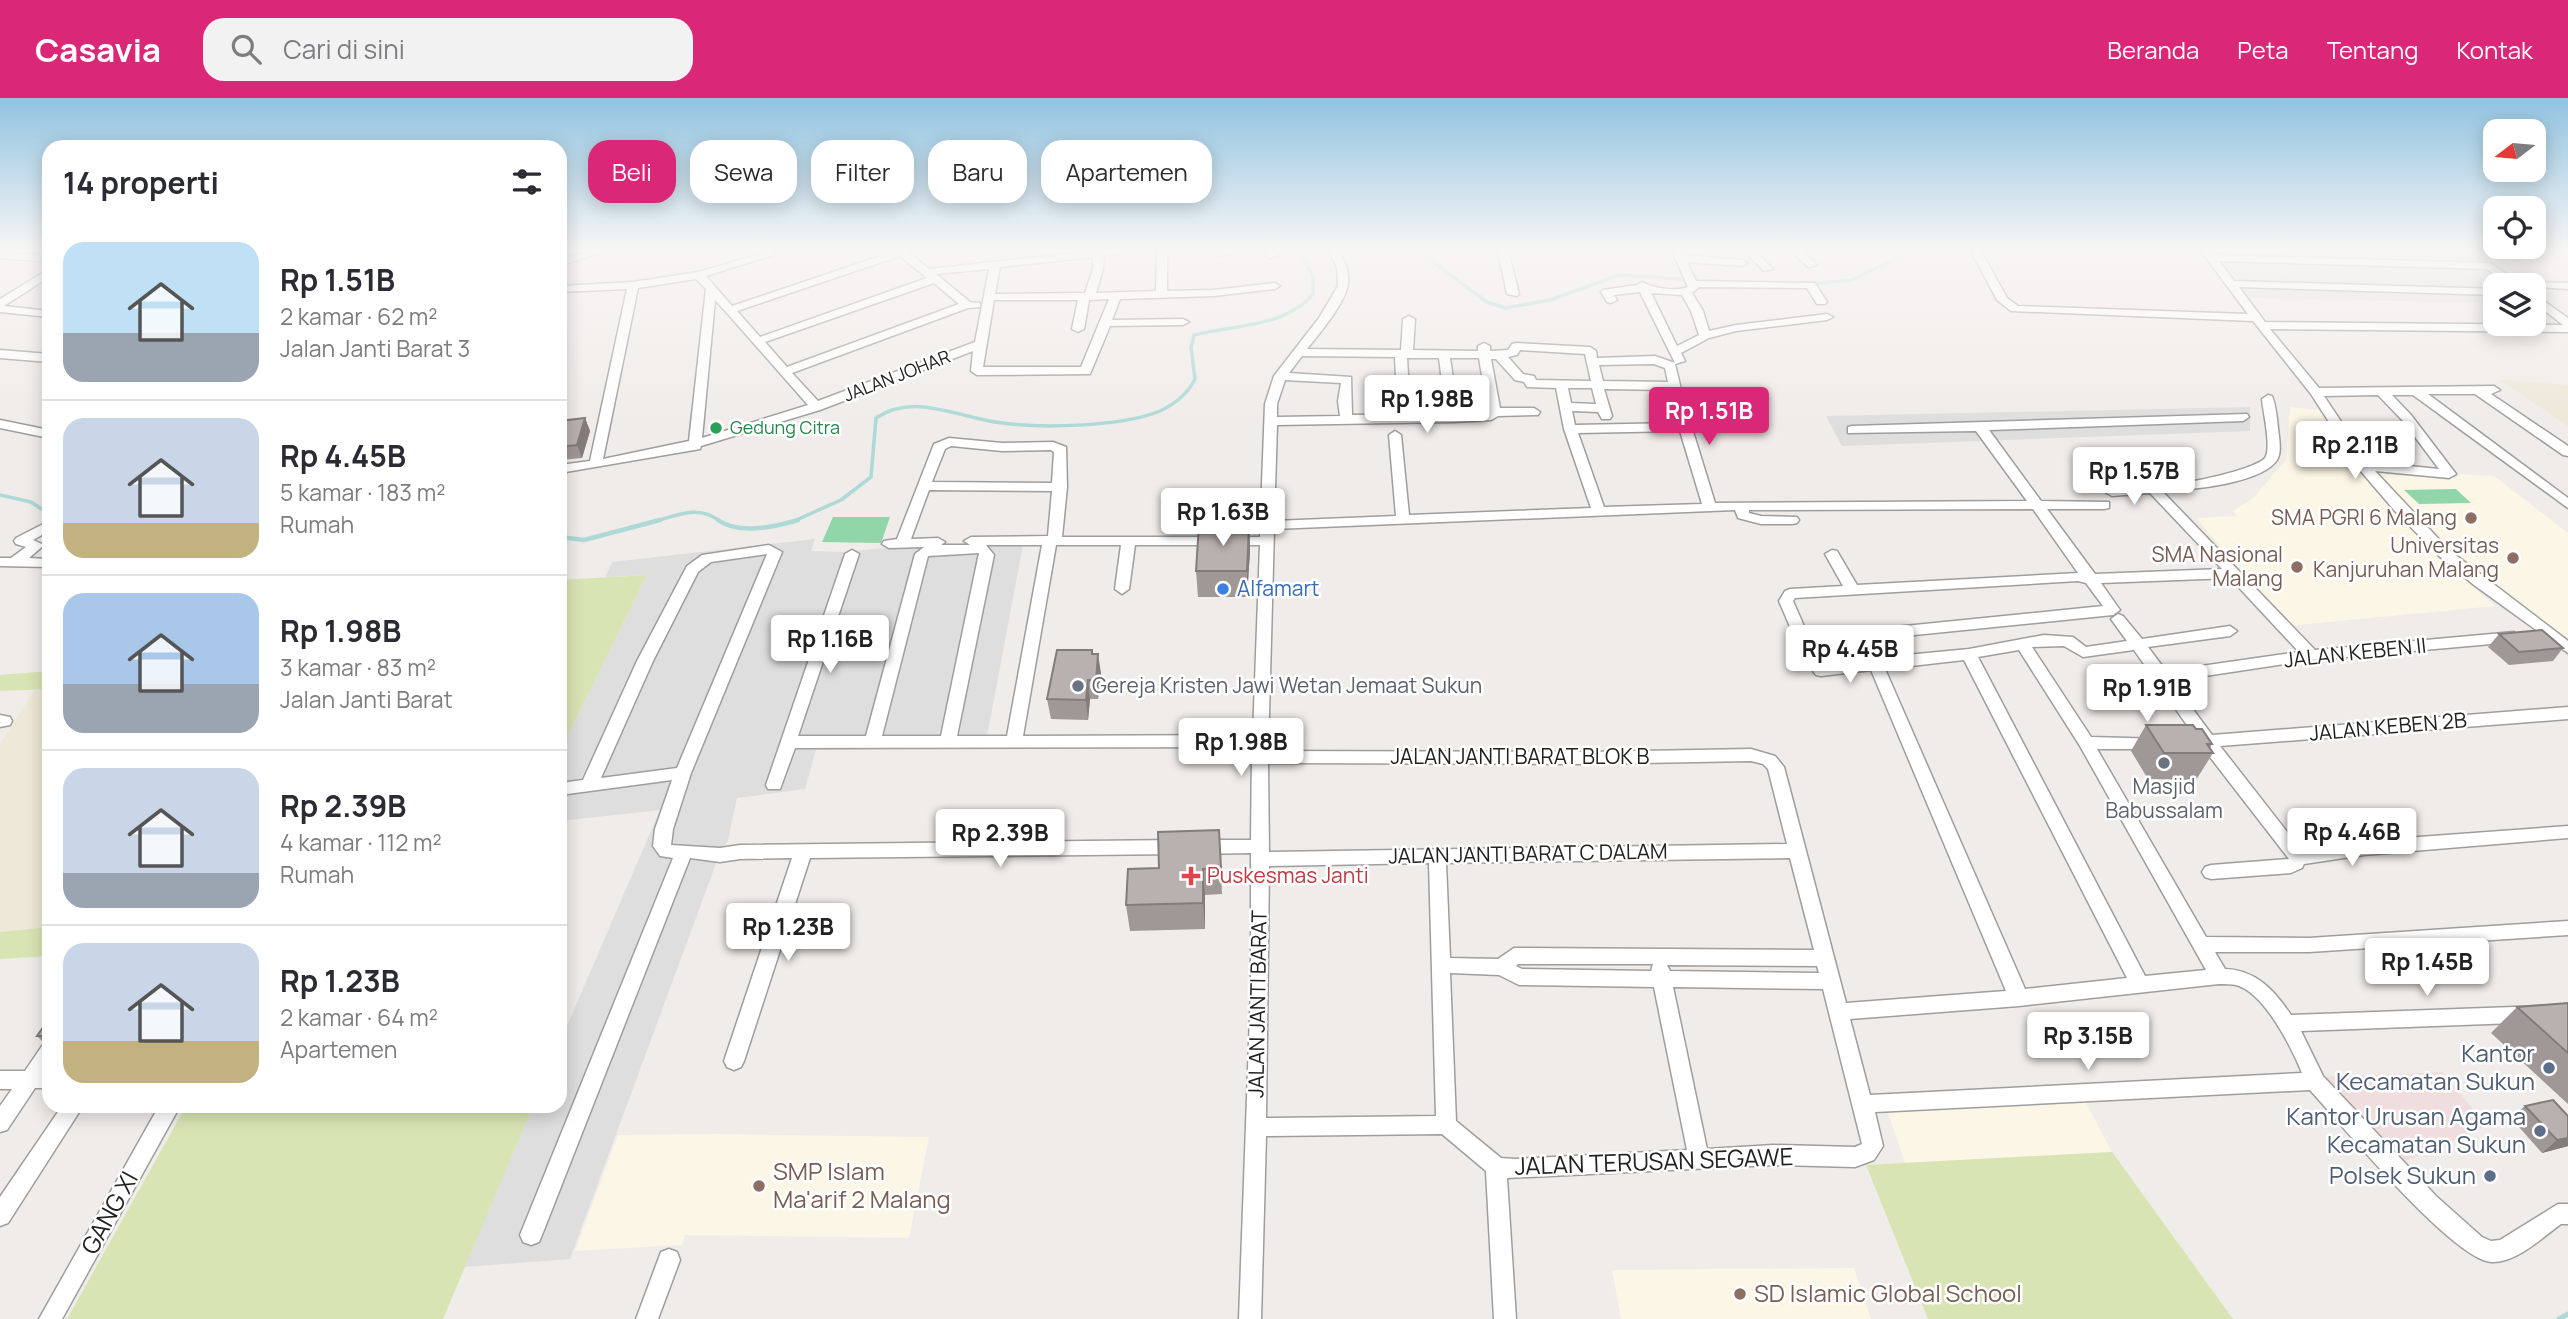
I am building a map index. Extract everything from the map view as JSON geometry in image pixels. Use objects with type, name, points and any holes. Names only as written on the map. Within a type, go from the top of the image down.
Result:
[{"type":"street","points":[[7,308],[42,313]]},
{"type":"street","points":[[596,464],[628,308]]},
{"type":"street","points":[[695,446],[709,308]]},
{"type":"street","points":[[736,308],[730,310],[816,407]]},
{"type":"street","points":[[758,341],[845,308]]},
{"type":"street","points":[[786,371],[959,308]]},
{"type":"street","points":[[988,308],[977,371],[1086,371],[1112,308]]},
{"type":"street","points":[[1078,329],[1084,308]]},
{"type":"street","points":[[1106,323],[1181,320],[1178,308]]},
{"type":"street","name":"JALAN JANTI BARAT","points":[[1250,1319],[1256,1127],[1260,749],[1271,404],[1280,376],[1330,308]]},
{"type":"street","points":[[1653,308],[1682,366],[1672,370]]},
{"type":"street","points":[[1696,308],[1706,336]]},
{"type":"street","points":[[2015,308],[2260,321],[2568,326]]},
{"type":"street","points":[[2250,308],[2316,392],[2364,466],[2444,553],[2568,648]]},
{"type":"street","points":[[2547,308],[2568,326]]},
{"type":"street","points":[[1674,352],[1706,336],[1747,327],[1827,317]]},
{"type":"street","points":[[1409,319],[1402,377],[1418,385],[1423,418]]},
{"type":"street","points":[[1587,337],[1609,428]]},
{"type":"street","name":"JALAN JOHAR","points":[[567,468],[695,446],[816,407],[980,344]]},
{"type":"street","points":[[1299,352],[1444,354],[1484,350],[1499,355],[1513,353],[1516,346],[1666,362],[1672,370],[1685,427],[1710,507]]},
{"type":"street","points":[[1484,350],[1495,412]]},
{"type":"street","points":[[0,354],[42,357]]},
{"type":"street","points":[[1444,354],[1453,418]]},
{"type":"street","points":[[1499,355],[1519,377],[1530,379],[1531,384],[1675,386]]},
{"type":"street","points":[[1280,376],[1347,380],[1344,401],[1347,421]]},
{"type":"street","points":[[1561,385],[1570,429],[1599,511]]},
{"type":"street","points":[[2477,390],[2568,452]]},
{"type":"street","points":[[2316,392],[2494,390]]},
{"type":"street","points":[[2416,391],[2568,504]]},
{"type":"street","points":[[2364,466],[2449,474],[2407,418],[2384,393]]},
{"type":"street","points":[[2112,492],[2150,485],[2206,482],[2257,471],[2271,459],[2273,447],[2268,399]]},
{"type":"street","points":[[1566,407],[1603,408]]},
{"type":"street","points":[[1270,421],[1453,418],[1491,416],[1495,412],[1534,412]]},
{"type":"street","points":[[1852,430],[2243,417]]},
{"type":"street","points":[[0,425],[42,433]]},
{"type":"street","points":[[1570,429],[1685,427]]},
{"type":"street","points":[[1980,427],[2092,579],[2113,610],[1824,640],[1801,636],[1786,597],[1790,594],[2078,577],[2092,579],[2233,572]]},
{"type":"street","points":[[1395,435],[1403,519]]},
{"type":"street","points":[[1014,742],[1053,540],[1062,452],[1058,448],[950,442],[939,447],[925,485],[895,544],[1053,540],[1129,541],[1266,533],[1403,519],[1741,506],[2104,505]]},
{"type":"street","points":[[925,485],[1060,487]]},
{"type":"street","points":[[2150,485],[2311,655]]},
{"type":"street","points":[[1741,506],[1744,515],[1753,520],[1792,520]]},
{"type":"street","points":[[16,561],[37,545],[21,541],[42,530]]},
{"type":"street","points":[[1122,589],[1129,541]]},
{"type":"street","points":[[531,1235],[693,852],[666,850],[662,839],[684,773],[773,556],[773,550],[707,558],[692,569],[645,661],[589,785]]},
{"type":"street","points":[[873,741],[922,554],[928,550],[984,550],[987,555],[948,742]]},
{"type":"street","points":[[774,785],[852,554]]},
{"type":"street","points":[[1832,554],[1852,590]]},
{"type":"street","points":[[0,562],[42,563]]},
{"type":"street","points":[[2118,619],[2208,742],[2298,858]]},
{"type":"street","points":[[1821,671],[1969,654],[2055,640],[2067,641],[2083,652],[2230,631]]},
{"type":"street","name":"JALAN KEBEN II","points":[[2162,677],[2311,655],[2549,634]]},
{"type":"street","points":[[2024,646],[2086,743],[2219,976]]},
{"type":"street","points":[[1969,654],[2141,986]]},
{"type":"street","points":[[1875,663],[2019,998]]},
{"type":"street","name":"JALAN KEBEN 2B","points":[[2086,743],[2208,742],[2568,712]]},
{"type":"street","name":"JALAN JANTI BARAT BLOK B","points":[[788,742],[1014,742],[1587,758],[1751,755],[1769,760],[1776,767],[1795,851]]},
{"type":"street","points":[[567,788],[684,773]]},
{"type":"street","points":[[2298,858],[2364,848],[2568,832]]},
{"type":"street","points":[[1795,851],[1864,1104],[2315,1081]]},
{"type":"street","name":"JALAN JANTI BARAT C DALAM","points":[[693,852],[709,856],[730,856],[740,852],[1437,855],[1795,851]]},
{"type":"street","points":[[734,1061],[803,852]]},
{"type":"street","points":[[1256,1127],[1446,1125],[1437,855]]},
{"type":"street","points":[[2211,872],[2291,866],[2298,858]]},
{"type":"street","points":[[2201,944],[2309,945],[2568,928]]},
{"type":"street","points":[[1502,967],[1514,956],[1824,958]]},
{"type":"street","points":[[1657,957],[1699,1160]]},
{"type":"street","points":[[1442,965],[1502,967],[1518,977],[1830,981]]},
{"type":"street","points":[[1838,1012],[2019,998],[2219,976],[2240,977],[2252,983],[2287,1023],[2306,1057],[2315,1081],[2472,1244],[2489,1252],[2502,1251],[2557,1214],[2568,1214]]},
{"type":"street","points":[[2287,1023],[2568,1013]]},
{"type":"street","points":[[0,1080],[39,1079]]},
{"type":"street","points":[[0,1123],[39,1079]]},
{"type":"street","name":"JALAN TERUSAN SEGAWE","points":[[1446,1125],[1496,1167],[1515,1169],[1773,1155],[1855,1157],[1867,1153],[1873,1146],[1864,1104]]},
{"type":"street","points":[[0,1216],[68,1113]]},
{"type":"street","name":"GANG XI","points":[[50,1319],[166,1113]]},
{"type":"street","points":[[1496,1167],[1505,1319]]},
{"type":"street","points":[[647,1319],[668,1260]]},
{"type":"shaded area","points":[[2500,380],[2568,385],[2568,426]]},
{"type":"shaded area","points":[[2250,407],[2250,431],[1842,446],[1826,416]]},
{"type":"shaded area","points":[[2290,407],[2321,410],[2347,452],[2417,536],[2495,606],[2287,626],[2196,518],[2237,516],[2233,511],[2253,498],[2286,460]]},
{"type":"shaded area","name":"Universitas Kanjuruhan Malang","points":[[2374,472],[2455,478],[2461,474],[2494,476],[2568,533],[2568,643],[2484,582],[2420,523]]},
{"type":"shaded area","points":[[815,539],[811,551],[841,552],[906,546],[1023,545],[987,736],[966,736],[964,748],[816,750],[805,789],[737,798],[728,840],[717,861],[570,1259],[464,1267],[530,1113],[567,1113],[567,1026],[660,810],[567,820],[567,737],[647,575],[605,577],[612,562]]},
{"type":"shaded area","points":[[35,690],[42,690],[42,928],[0,932],[0,744]]},
{"type":"shaded area","points":[[2442,1072],[2487,1126],[2401,1163],[2325,1077]]},
{"type":"shaded area","points":[[2083,1097],[2112,1152],[1905,1163],[1887,1110]]},
{"type":"shaded area","name":"SMP Islam Ma'arif 2 Malang","points":[[618,1135],[929,1137],[909,1238],[685,1235],[682,1245],[575,1251]]},
{"type":"shaded area","name":"SD Islamic Global School","points":[[1854,1268],[1871,1319],[1621,1319],[1612,1270]]},
{"type":"green space","points":[[2456,489],[2471,503],[2419,504],[2404,490]]},
{"type":"green space","points":[[833,517],[890,517],[881,543],[822,542]]},
{"type":"green space","points":[[647,575],[567,737],[567,580]]},
{"type":"green space","points":[[42,672],[42,689],[0,691],[0,675]]},
{"type":"green space","points":[[42,928],[42,956],[0,959],[0,932]]},
{"type":"green space","points":[[182,1113],[530,1113],[443,1319],[67,1319]]},
{"type":"green space","points":[[2112,1152],[2233,1319],[1928,1319],[1866,1165]]},
{"type":"building","points":[[585,418],[577,445],[567,446],[567,420]]},
{"type":"building","points":[[1199,524],[1249,525],[1247,571],[1196,571]]},
{"type":"building","points":[[2542,630],[2563,648],[2519,652],[2499,634]]},
{"type":"building","points":[[1057,650],[1092,650],[1092,654],[1098,654],[1096,680],[1088,680],[1086,700],[1047,699]]},
{"type":"building","points":[[2146,725],[2193,725],[2196,729],[2202,729],[2212,744],[2207,744],[2213,753],[2164,753]]},
{"type":"building","points":[[1219,830],[1221,868],[1203,869],[1203,903],[1126,905],[1128,869],[1159,868],[1158,832]]},
{"type":"building","points":[[2568,1003],[2568,1053],[2517,1007]]},
{"type":"building","points":[[2553,1100],[2568,1116],[2568,1138],[2557,1140],[2525,1106]]},
{"type":"waterway","points":[[795,521],[841,500],[871,477],[876,418],[890,411],[905,407],[935,408],[995,422],[1055,426],[1102,423],[1143,416],[1166,408],[1192,384],[1195,379],[1191,347],[1194,335],[1274,319],[1297,308]]},
{"type":"waterway","points":[[0,495],[31,502],[42,509]]},
{"type":"waterway","points":[[658,521],[696,512],[705,513],[721,522]]},
{"type":"waterway","points":[[718,520],[727,525],[746,528],[768,527],[795,521]]},
{"type":"waterway","points":[[567,538],[584,540],[658,521]]},
{"type":"waterway","points":[[653,522],[658,521]]},
{"type":"waterway","points":[[2559,1319],[2568,1314]]},
{"type":"place","name":"Gedung Citra","points":[[716,428]]},
{"type":"place","name":"SMA PGRI 6 Malang","points":[[2471,518]]},
{"type":"place","name":"Universitas Kanjuruhan Malang","points":[[2513,558]]},
{"type":"place","name":"SMA Nasional Malang","points":[[2297,567]]},
{"type":"place","name":"Alfamart","points":[[1223,589]]},
{"type":"place","name":"Gereja Kristen Jawi Wetan Jemaat Sukun","points":[[1078,686]]},
{"type":"place","name":"Masjid Babussalam","points":[[2164,763]]},
{"type":"place","name":"Puskesmas Janti","points":[[1191,876]]},
{"type":"place","name":"Kantor Kecamatan Sukun","points":[[2549,1068]]},
{"type":"place","name":"Kantor Urusan Agama Kecamatan Sukun","points":[[2540,1131]]},
{"type":"place","name":"Polsek Sukun","points":[[2490,1176]]},
{"type":"place","name":"SMP Islam Ma'arif 2 Malang","points":[[759,1186]]},
{"type":"place","name":"SD Islamic Global School","points":[[1740,1294]]}]
